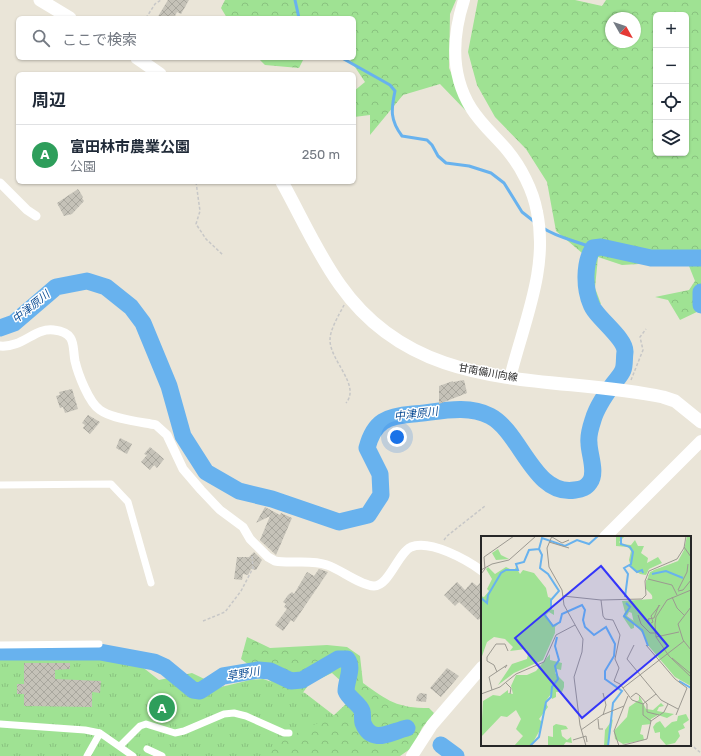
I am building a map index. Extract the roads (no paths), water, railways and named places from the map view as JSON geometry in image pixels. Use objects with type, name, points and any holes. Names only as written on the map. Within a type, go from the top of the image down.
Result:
[{"type":"main road","points":[[40,0],[67,16]]},
{"type":"main road","points":[[140,60],[157,72]]},
{"type":"main road","name":"甘南備川向線","points":[[283,184],[330,268],[351,298],[384,330],[422,354],[456,368],[510,378],[663,397],[675,401],[701,422]]},
{"type":"street","points":[[464,0],[456,29],[454,46],[459,82],[472,109],[518,165],[533,197],[537,211],[541,240],[536,281],[510,378]]},
{"type":"street","points":[[0,183],[27,210],[36,216]]},
{"type":"street","points":[[0,346],[12,346],[19,344],[45,330],[53,329],[62,332],[71,338],[75,347],[75,359],[78,370],[92,401],[99,410],[107,414],[156,425],[162,429],[167,435],[183,469],[220,510],[244,527],[254,543],[268,557],[275,560],[326,564],[367,584],[375,586],[382,583],[410,547],[416,546],[442,550],[455,554],[481,569]]},
{"type":"street","points":[[606,536],[701,441]]},
{"type":"street","points":[[0,485],[111,484],[128,502],[151,583]]},
{"type":"street","points":[[0,645],[99,644]]},
{"type":"street","points":[[412,756],[432,725],[481,668]]},
{"type":"street","points":[[120,746],[140,726],[146,724],[175,733],[184,731],[224,714],[234,713],[246,716],[284,733],[289,733]]},
{"type":"street","points":[[0,724],[85,730],[100,733],[133,756]]},
{"type":"street","points":[[87,756],[100,733]]},
{"type":"street","points":[[147,749],[162,756]]},
{"type":"waterway","points":[[295,0],[299,16]]},
{"type":"waterway","points":[[346,60],[390,85],[395,91],[392,115],[395,125],[402,136],[427,140],[432,145],[438,156],[446,163],[469,166],[491,173],[504,183],[522,212],[536,223]]},
{"type":"waterway","points":[[543,228],[593,248]]},
{"type":"waterway","name":"中津原川","points":[[0,328],[14,323],[56,287],[87,281],[106,287],[131,307],[143,323],[169,386],[183,436],[206,472],[239,491],[272,499],[339,522],[368,515],[381,495],[380,474],[367,448],[373,432],[378,426],[396,416],[452,410],[472,410],[481,412],[490,416],[501,424],[511,435],[538,474],[549,484],[561,489],[575,490],[585,487],[590,482],[593,473],[589,447],[591,425],[599,405],[622,372],[625,352],[621,340],[598,315],[589,298],[586,276],[588,261],[593,248],[601,247],[651,258],[701,258]]},
{"type":"waterway","name":"中津原川","points":[[701,292],[701,305]]},
{"type":"waterway","name":"草野川","points":[[0,652],[100,652],[154,662],[165,667],[193,690],[200,691],[223,676],[258,670],[270,671],[291,681],[302,680],[338,659],[347,659],[350,670],[346,691],[361,708],[363,723],[367,730],[372,734],[383,735],[407,728]]},
{"type":"waterway","name":"草野川","points":[[441,745],[456,756]]},
{"type":"place","name":"富田林市農業公園","points":[[162,708]]}]
